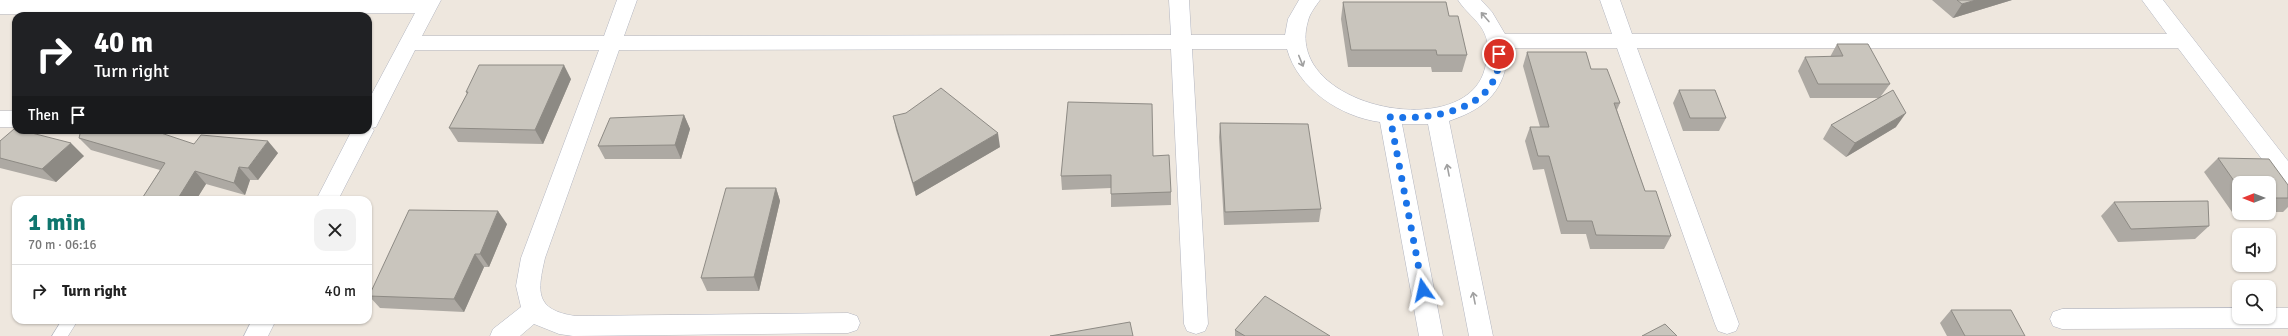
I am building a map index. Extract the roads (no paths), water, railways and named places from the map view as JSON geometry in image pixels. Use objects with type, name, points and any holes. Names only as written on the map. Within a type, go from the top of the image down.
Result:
[{"type":"street","points":[[627,0],[527,278],[528,299],[534,310],[544,319],[556,325],[575,326],[848,323]]},
{"type":"street","points":[[1179,0],[1180,42],[1196,324]]},
{"type":"street","points":[[1310,0],[1297,20],[1294,42],[1302,67],[1323,90],[1354,107],[1390,117],[1414,118],[1437,116],[1467,106],[1489,88],[1500,65],[1499,42],[1488,20],[1468,0]]},
{"type":"street","points":[[1610,0],[1727,324]]},
{"type":"street","points":[[2152,0],[2288,177]]},
{"type":"street","points":[[0,7],[429,3],[372,112]]},
{"type":"street","points":[[1499,42],[2182,41]]},
{"type":"street","points":[[408,43],[1294,42]]},
{"type":"street","points":[[1437,116],[1481,336]]},
{"type":"street","points":[[1390,117],[1431,336]]},
{"type":"street","points":[[0,119],[12,119]]},
{"type":"street","points":[[329,196],[361,134]]},
{"type":"street","points":[[502,336],[534,310]]},
{"type":"street","points":[[2062,320],[2288,318]]},
{"type":"street","points":[[256,336],[262,324]]},
{"type":"lane","points":[[60,336],[68,324]]}]
